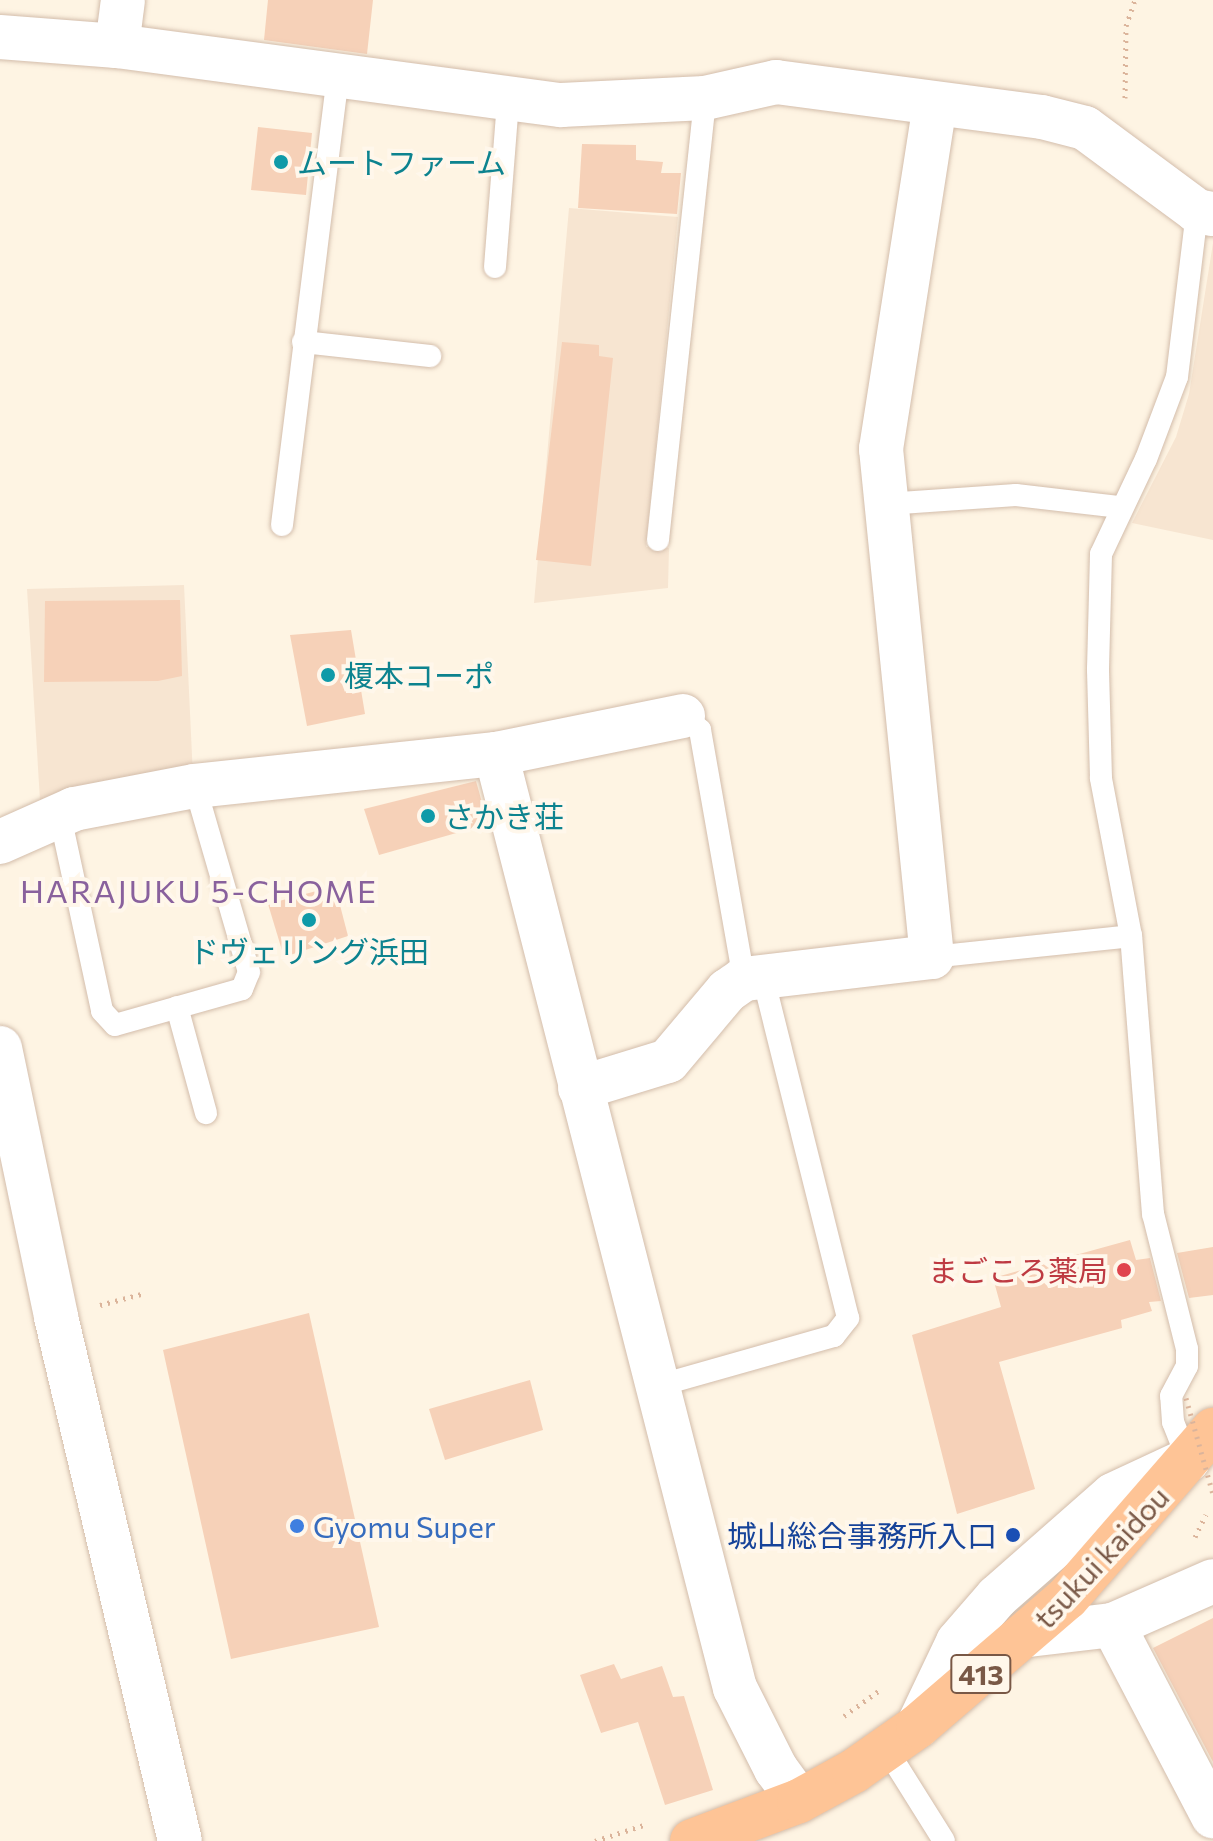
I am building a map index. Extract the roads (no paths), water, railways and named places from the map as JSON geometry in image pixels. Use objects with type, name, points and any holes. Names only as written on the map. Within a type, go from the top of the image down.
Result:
[{"type":"highway","name":"tsukui kaidou","points":[[692,1841],[799,1801],[902,1738],[1029,1635],[1131,1531],[1207,1471]]},
{"type":"street","points":[[117,46],[123,0]]},
{"type":"street","points":[[0,37],[117,46],[508,101],[610,106],[705,98],[776,82],[1042,117],[1085,128],[1205,212]]},
{"type":"street","points":[[580,1088],[668,1061],[727,991],[753,978],[932,957],[886,504],[882,426],[935,104]]},
{"type":"street","points":[[0,842],[60,816],[195,786],[496,754],[683,716]]},
{"type":"street","points":[[496,754],[735,1688],[776,1769],[799,1801]]},
{"type":"street","points":[[0,1048],[56,1317],[180,1841]]},
{"type":"street","points":[[902,1738],[958,1642],[997,1597],[1113,1495],[1207,1471]]},
{"type":"street","points":[[1029,1635],[1113,1625],[1213,1581]]},
{"type":"street","points":[[1113,1625],[1213,1816]]},
{"type":"lane","points":[[282,525],[338,78]]},
{"type":"lane","points":[[658,540],[705,98]]},
{"type":"lane","points":[[495,267],[508,101]]},
{"type":"lane","points":[[1205,212],[1177,377],[1146,459],[1120,507],[1101,554],[1099,715],[1101,778],[1131,936],[1153,1214],[1187,1349],[1187,1366],[1171,1396],[1173,1422],[1207,1471]]},
{"type":"lane","points":[[303,342],[430,356]]},
{"type":"lane","points":[[886,504],[1016,495],[1120,507]]},
{"type":"lane","points":[[657,1386],[834,1336],[848,1318],[753,978],[700,730],[683,716]]},
{"type":"lane","points":[[60,816],[102,1011],[115,1025],[242,989],[249,972],[195,786]]},
{"type":"lane","points":[[932,957],[1131,936]]},
{"type":"lane","points":[[177,1007],[206,1113]]},
{"type":"lane","points":[[902,1738],[944,1841]]},
{"type":"place","name":"ムートファーム","points":[[281,162]]},
{"type":"place","name":"榎本コーポ","points":[[328,675]]},
{"type":"place","name":"さかき荘","points":[[428,816]]},
{"type":"place","name":"ドヴェリング浜田","points":[[309,920]]},
{"type":"place","name":"まごころ薬局","points":[[1124,1270]]},
{"type":"place","name":"Gyomu Super","points":[[297,1526]]},
{"type":"place","name":"城山総合事務所入口","points":[[1013,1535]]},
{"type":"district","name":"HARAJUKU 5-CHOME","points":[[199,890]]}]
